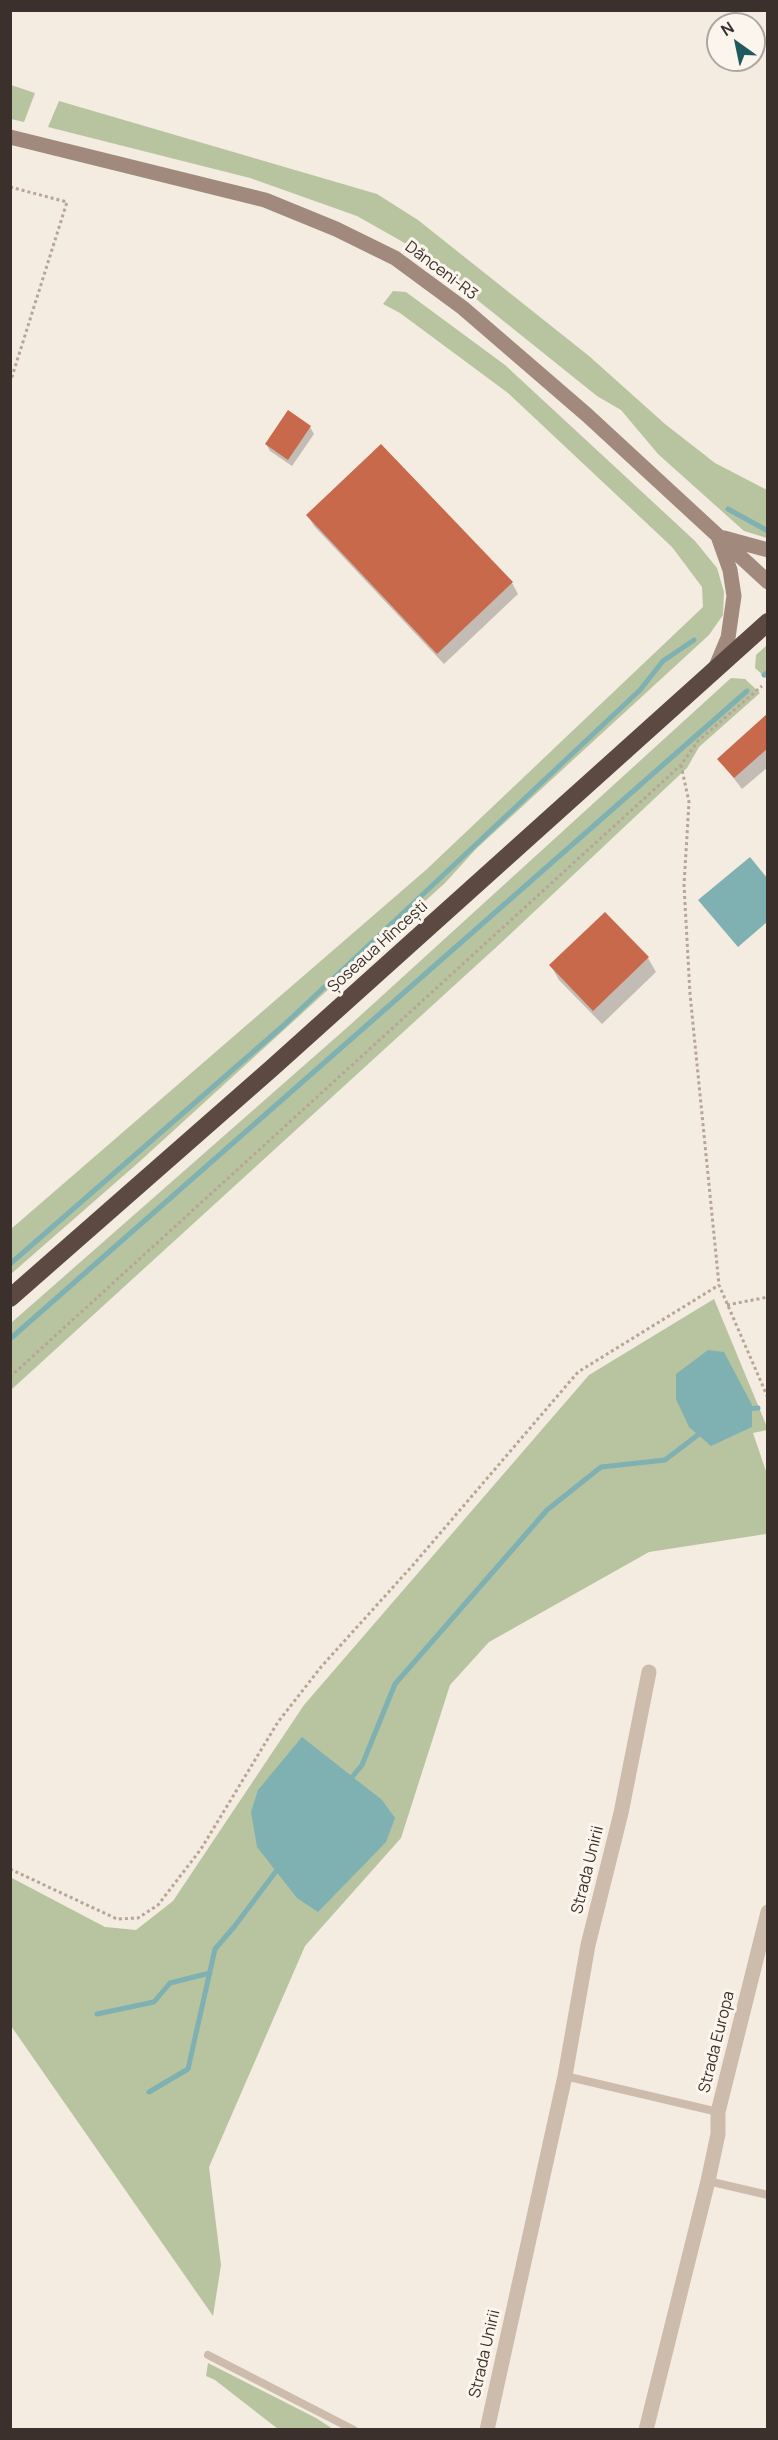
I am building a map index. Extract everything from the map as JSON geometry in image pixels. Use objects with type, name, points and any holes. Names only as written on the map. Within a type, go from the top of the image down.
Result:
[{"type":"highway","name":"Șoseaua Hîncești","points":[[10,1298],[272,1068],[768,622]]},
{"type":"main road","name":"Dănceni-R3","points":[[10,136],[265,200],[336,229],[395,258],[463,308],[586,415],[768,582]]},
{"type":"main road","points":[[718,536],[738,544],[768,550]]},
{"type":"main road","points":[[714,669],[728,638],[734,596],[730,570],[718,536]]},
{"type":"street","name":"Strada Unirii","points":[[487,2430],[565,2076],[588,1945],[621,1813],[649,1672]]},
{"type":"street","name":"Strada Europa","points":[[645,2430],[708,2181],[718,2134],[718,2112],[768,1912]]},
{"type":"lane","points":[[565,2076],[718,2112]]},
{"type":"lane","points":[[708,2181],[768,2195]]},
{"type":"lane","points":[[208,2355],[354,2430]]},
{"type":"path","points":[[10,187],[67,202],[10,383]]},
{"type":"path","points":[[10,1377],[681,765],[698,741],[762,686]]},
{"type":"path","points":[[681,765],[689,802],[684,885],[690,994],[719,1285],[768,1398]]},
{"type":"path","points":[[10,1869],[117,1919],[138,1918],[158,1905],[201,1849],[278,1722],[321,1667],[413,1565],[578,1372],[719,1285]]},
{"type":"path","points":[[727,1305],[768,1297]]},
{"type":"green space","points":[[11,85],[35,93],[24,122],[11,119]]},
{"type":"green space","points":[[59,101],[377,194],[418,220],[589,356],[665,424],[715,463],[767,490],[767,538],[744,531],[658,454],[621,410],[597,396],[410,246],[357,216],[250,178],[48,127]]},
{"type":"green space","points":[[393,291],[406,292],[505,365],[695,541],[717,568],[724,592],[723,615],[709,635],[476,849],[445,883],[138,1163],[11,1274],[11,1229],[427,869],[703,607],[702,587],[672,547],[508,393],[400,313],[383,304]]},
{"type":"green space","points":[[767,645],[767,679],[755,668],[756,655]]},
{"type":"green space","points":[[731,678],[745,679],[760,693],[699,747],[687,768],[503,941],[11,1390],[11,1323],[350,1025]]},
{"type":"green space","points":[[714,1299],[767,1427],[767,1430],[753,1433],[767,1474],[766,1534],[649,1552],[489,1642],[450,1685],[401,1838],[305,1946],[209,2167],[221,2265],[213,2316],[11,2026],[10,1877],[105,1927],[136,1930],[173,1901],[304,1705],[589,1375]]},
{"type":"green space","points":[[208,2363],[333,2429],[278,2429],[215,2380],[206,2376]]},
{"type":"water","points":[[750,857],[767,878],[767,922],[738,947],[698,900]]},
{"type":"water","points":[[708,1350],[724,1352],[752,1405],[752,1427],[711,1446],[689,1427],[676,1399],[676,1374]]},
{"type":"water","points":[[302,1737],[382,1800],[395,1818],[386,1842],[318,1912],[297,1898],[257,1847],[251,1812],[258,1790]]},
{"type":"building","points":[[288,410],[311,426],[288,460],[265,444]]},
{"type":"building","points":[[381,444],[513,582],[437,654],[306,515]]},
{"type":"building","points":[[768,713],[768,748],[734,778],[717,759]]},
{"type":"building","points":[[605,912],[649,957],[593,1011],[549,965]]},
{"type":"waterway","points":[[728,509],[768,531]]},
{"type":"waterway","points":[[10,1264],[284,1025],[640,690],[663,661],[694,640]]},
{"type":"waterway","points":[[764,675],[768,672]]},
{"type":"waterway","points":[[10,1339],[747,691]]},
{"type":"waterway","points":[[746,1409],[758,1408]]},
{"type":"waterway","points":[[348,1782],[362,1765],[395,1684],[547,1510],[601,1467],[665,1460],[703,1431]]},
{"type":"waterway","points":[[149,2092],[188,2069],[215,1949],[280,1866]]},
{"type":"waterway","points":[[97,2014],[154,2002],[170,1983],[210,1973]]}]
